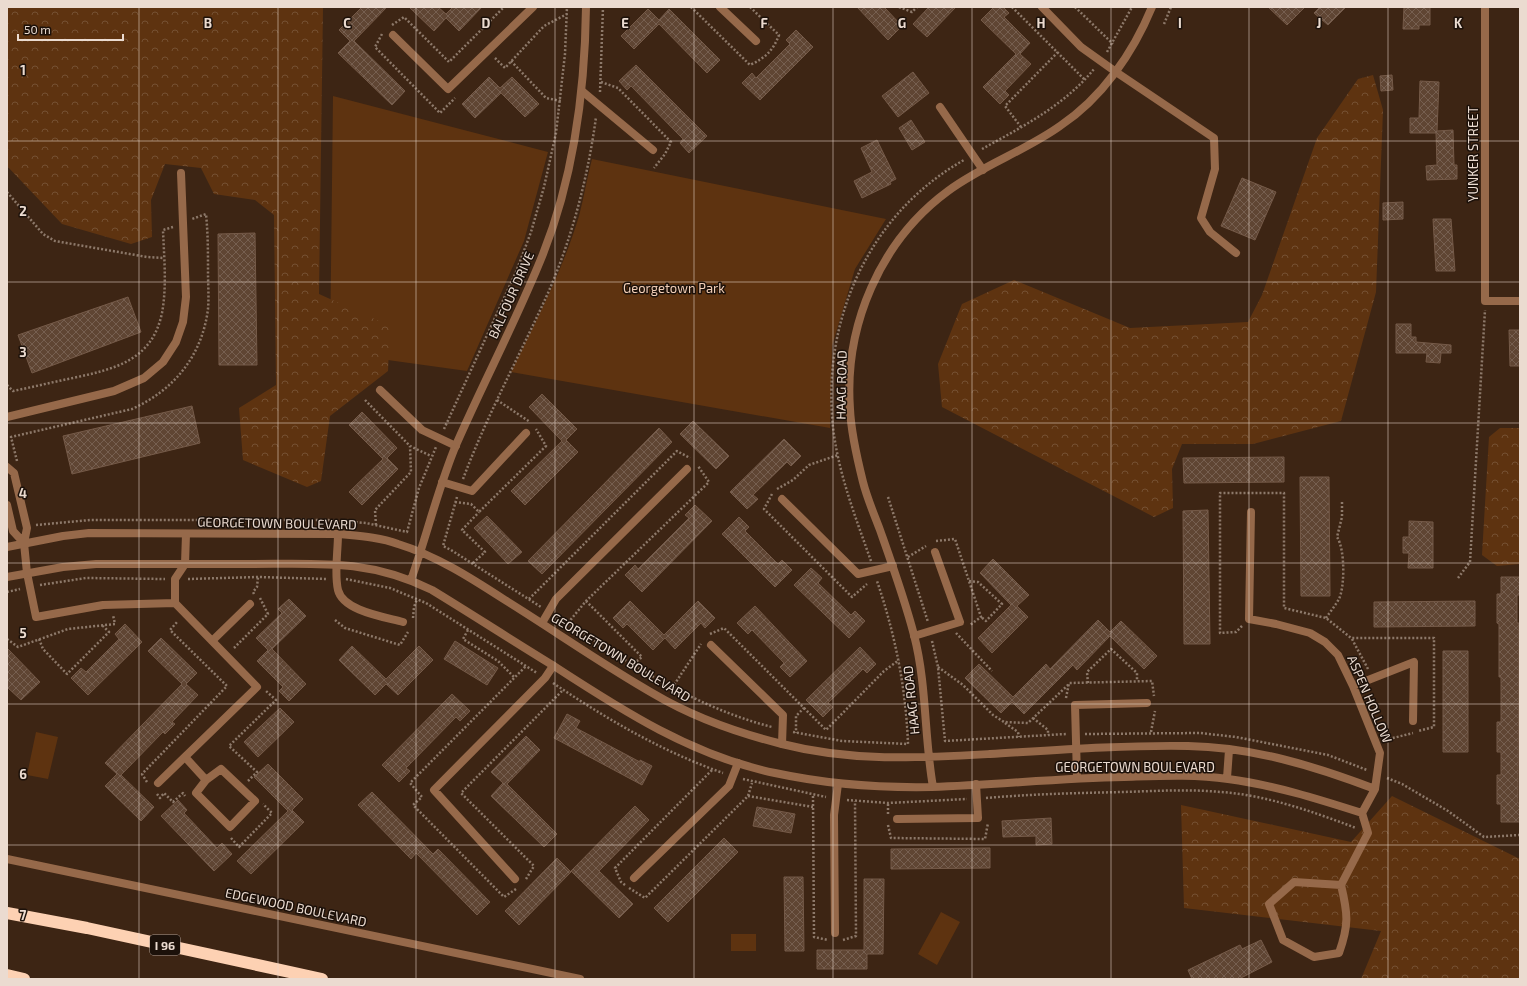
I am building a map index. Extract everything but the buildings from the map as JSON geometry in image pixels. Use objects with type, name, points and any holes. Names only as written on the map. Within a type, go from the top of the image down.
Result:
[{"type":"highway","name":"I 96","points":[[7,913],[87,928],[322,979]]},
{"type":"highway","points":[[7,975],[24,979]]},
{"type":"street","points":[[390,32],[448,89],[533,7]]},
{"type":"street","name":"BALFOUR DRIVE","points":[[411,580],[442,482],[456,446],[543,254],[560,204],[571,156],[582,92],[586,7]]},
{"type":"street","points":[[720,7],[756,41]]},
{"type":"street","points":[[1042,7],[1082,47],[1100,61],[1214,138],[1215,170],[1201,218],[1210,232],[1236,253]]},
{"type":"street","name":"HAAG ROAD","points":[[933,787],[928,757],[923,683],[914,636],[893,566],[864,484],[855,446],[850,409],[850,372],[854,340],[864,305],[878,272],[898,241],[920,215],[948,190],[1060,126],[1086,105],[1116,72],[1142,32],[1152,7]]},
{"type":"street","name":"YUNKER STREET","points":[[1485,7],[1485,301]]},
{"type":"street","points":[[582,92],[653,150]]},
{"type":"street","points":[[940,107],[983,170]]},
{"type":"street","points":[[7,417],[114,391],[144,378],[163,362],[176,342],[183,322],[186,297],[181,173]]},
{"type":"street","points":[[1485,301],[1520,301]]},
{"type":"street","points":[[380,390],[422,430],[456,446]]},
{"type":"street","points":[[442,482],[472,491],[526,433]]},
{"type":"street","points":[[7,467],[14,473],[27,528],[24,543],[27,573],[36,618],[103,605],[175,603]]},
{"type":"street","points":[[542,623],[556,599],[687,468]]},
{"type":"street","points":[[782,499],[858,574],[893,566]]},
{"type":"street","points":[[7,505],[13,531],[24,543]]},
{"type":"street","name":"ASPEN HOLLOW","points":[[1251,512],[1249,619],[1310,633],[1325,642],[1338,655],[1353,686],[1380,753],[1375,789]]},
{"type":"street","name":"GEORGETOWN BOULEVARD","points":[[7,547],[89,533],[338,534],[367,537],[396,543],[421,552],[467,576],[654,694],[691,713],[731,729],[782,744],[839,755],[885,758],[1075,749],[1189,746],[1274,757],[1330,771],[1375,789]]},
{"type":"street","points":[[158,783],[258,687],[175,603],[175,579],[185,564],[186,534]]},
{"type":"street","points":[[338,534],[338,591],[345,601],[356,608],[403,622]]},
{"type":"street","points":[[914,636],[960,622],[936,552]]},
{"type":"street","name":"GEORGETOWN BOULEVARD","points":[[7,577],[63,566],[96,564],[337,564],[382,570],[411,580],[432,590],[623,711],[659,731],[696,748],[738,763],[773,773],[838,784],[933,787],[1077,777],[1177,776],[1227,778],[1289,791],[1362,813]]},
{"type":"street","points":[[212,640],[250,604]]},
{"type":"street","points":[[711,645],[783,715],[782,744]]},
{"type":"street","points":[[1353,686],[1414,662],[1413,721]]},
{"type":"street","points":[[515,879],[434,790],[544,678],[553,666]]},
{"type":"street","points":[[1077,777],[1075,749],[1075,704],[1147,703]]},
{"type":"street","points":[[1227,778],[1229,750]]},
{"type":"street","points":[[185,757],[206,780]]},
{"type":"street","points":[[634,878],[729,786],[738,763]]},
{"type":"street","points":[[221,770],[255,801],[230,827],[196,793],[206,780],[221,770]]},
{"type":"street","points":[[835,933],[834,815],[838,784]]},
{"type":"street","points":[[897,819],[978,818],[976,784]]},
{"type":"street","points":[[1341,885],[1294,882],[1269,904],[1283,940],[1314,957],[1339,953],[1347,932],[1346,906],[1341,885],[1368,833],[1362,813],[1375,789]]},
{"type":"street","name":"EDGEWOOD BOULEVARD","points":[[7,859],[580,979]]},
{"type":"path","points":[[390,26],[404,18],[449,62],[504,7]]},
{"type":"path","points":[[34,518],[36,525],[90,520],[328,520],[376,525],[407,532],[420,488],[432,456],[516,272],[529,238],[544,187],[556,133],[561,101],[567,7]]},
{"type":"path","points":[[603,7],[601,82],[584,181],[561,257],[548,292],[470,461],[460,487],[443,546],[473,563],[672,688],[708,705],[758,723],[842,741],[908,744],[907,710],[899,659],[888,611],[845,486],[838,455],[832,415],[834,346],[843,310],[854,280],[884,229],[915,195],[942,172],[1056,106],[1085,80],[1100,61],[1113,44],[1132,7]]},
{"type":"path","points":[[899,7],[912,12],[917,7]]},
{"type":"path","points":[[1012,7],[1085,80]]},
{"type":"path","points":[[1075,7],[1113,44]]},
{"type":"path","points":[[1164,24],[1171,7]]},
{"type":"path","points":[[489,63],[495,58],[505,68],[544,26],[567,14]]},
{"type":"path","points":[[390,32],[375,47],[440,113],[456,96]]},
{"type":"path","points":[[1021,127],[1005,106],[1058,52]]},
{"type":"path","points":[[511,62],[546,98],[561,101]]},
{"type":"path","points":[[601,82],[618,88],[671,142],[665,154],[654,168]]},
{"type":"path","points":[[7,192],[44,234],[55,241],[147,257],[164,258]]},
{"type":"path","points":[[7,385],[13,391],[110,370],[132,360],[148,345],[158,327],[162,312],[164,258],[163,230],[206,214],[208,232],[208,308],[205,328],[196,352],[185,369],[170,385],[150,401],[132,409],[11,437],[17,464]]},
{"type":"path","points":[[1458,578],[1470,562],[1485,301]]},
{"type":"path","points":[[365,400],[410,446],[432,456]]},
{"type":"path","points":[[376,525],[375,510],[411,472],[410,446]]},
{"type":"path","points":[[1326,618],[1339,598],[1342,588],[1342,544],[1337,537],[1342,517],[1342,500]]},
{"type":"path","points":[[473,563],[485,552],[462,530],[479,512]]},
{"type":"path","points":[[232,650],[268,614],[262,601],[252,592],[258,588],[258,577]]},
{"type":"path","points":[[969,581],[978,582],[1002,604],[986,621],[981,617]]},
{"type":"path","points":[[586,601],[642,657],[633,664]]},
{"type":"path","points":[[7,639],[18,647],[68,629],[115,624],[113,614],[120,614]]},
{"type":"path","points":[[151,788],[142,774],[227,686],[170,630],[178,621],[174,617]]},
{"type":"path","points":[[39,639],[43,649],[67,674],[109,632],[103,626]]},
{"type":"path","points":[[468,630],[463,639],[498,661],[514,677]]},
{"type":"path","points":[[954,631],[992,671]]},
{"type":"path","points":[[1088,683],[1087,672],[1111,649],[1137,673],[1137,681]]},
{"type":"path","points":[[804,708],[826,730],[884,671],[899,659]]},
{"type":"path","points":[[517,889],[504,897],[413,805],[422,797],[410,782],[526,666]]},
{"type":"path","points":[[938,667],[963,686],[993,715],[1018,732],[1019,737]]},
{"type":"path","points":[[1004,722],[1028,723],[1069,683]]},
{"type":"path","points":[[252,788],[246,782],[257,772],[230,746],[276,700],[264,690],[265,684]]},
{"type":"path","points":[[523,884],[534,866],[460,793],[563,690]]},
{"type":"path","points":[[1033,718],[1048,730],[1048,735]]},
{"type":"path","points":[[156,793],[160,798],[164,793],[174,802],[183,794],[188,799]]},
{"type":"path","points":[[748,796],[813,807]]},
{"type":"path","points":[[229,836],[239,847],[272,812],[262,803],[262,798]]},
{"type":"green space","points":[[7,7],[323,7],[319,294],[390,326],[388,371],[330,416],[321,481],[307,487],[243,460],[239,408],[276,385],[274,215],[255,200],[214,194],[201,168],[165,164],[151,200],[152,237],[131,244],[62,224],[7,166]]},
{"type":"green space","points":[[1373,75],[1383,110],[1376,292],[1341,421],[1253,444],[1182,444],[1172,469],[1173,508],[1154,517],[942,407],[938,364],[962,304],[1014,280],[1130,328],[1248,322],[1262,295],[1317,138],[1358,79]]},
{"type":"green space","points":[[333,96],[548,152],[524,241],[467,371],[330,352]]},
{"type":"green space","name":"Georgetown Park","points":[[592,159],[886,219],[855,269],[832,346],[830,428],[511,372],[548,295],[573,236]]},
{"type":"green space","points":[[1500,428],[1520,428],[1520,564],[1497,566],[1482,555],[1489,437]]},
{"type":"green space","points":[[36,732],[58,737],[48,779],[27,775]]},
{"type":"green space","points":[[1392,796],[1520,859],[1520,979],[1361,979],[1381,931],[1184,908],[1181,805],[1351,842]]},
{"type":"green space","points":[[941,912],[960,922],[937,965],[918,954]]},
{"type":"green space","points":[[731,934],[756,934],[756,951],[731,951]]}]
